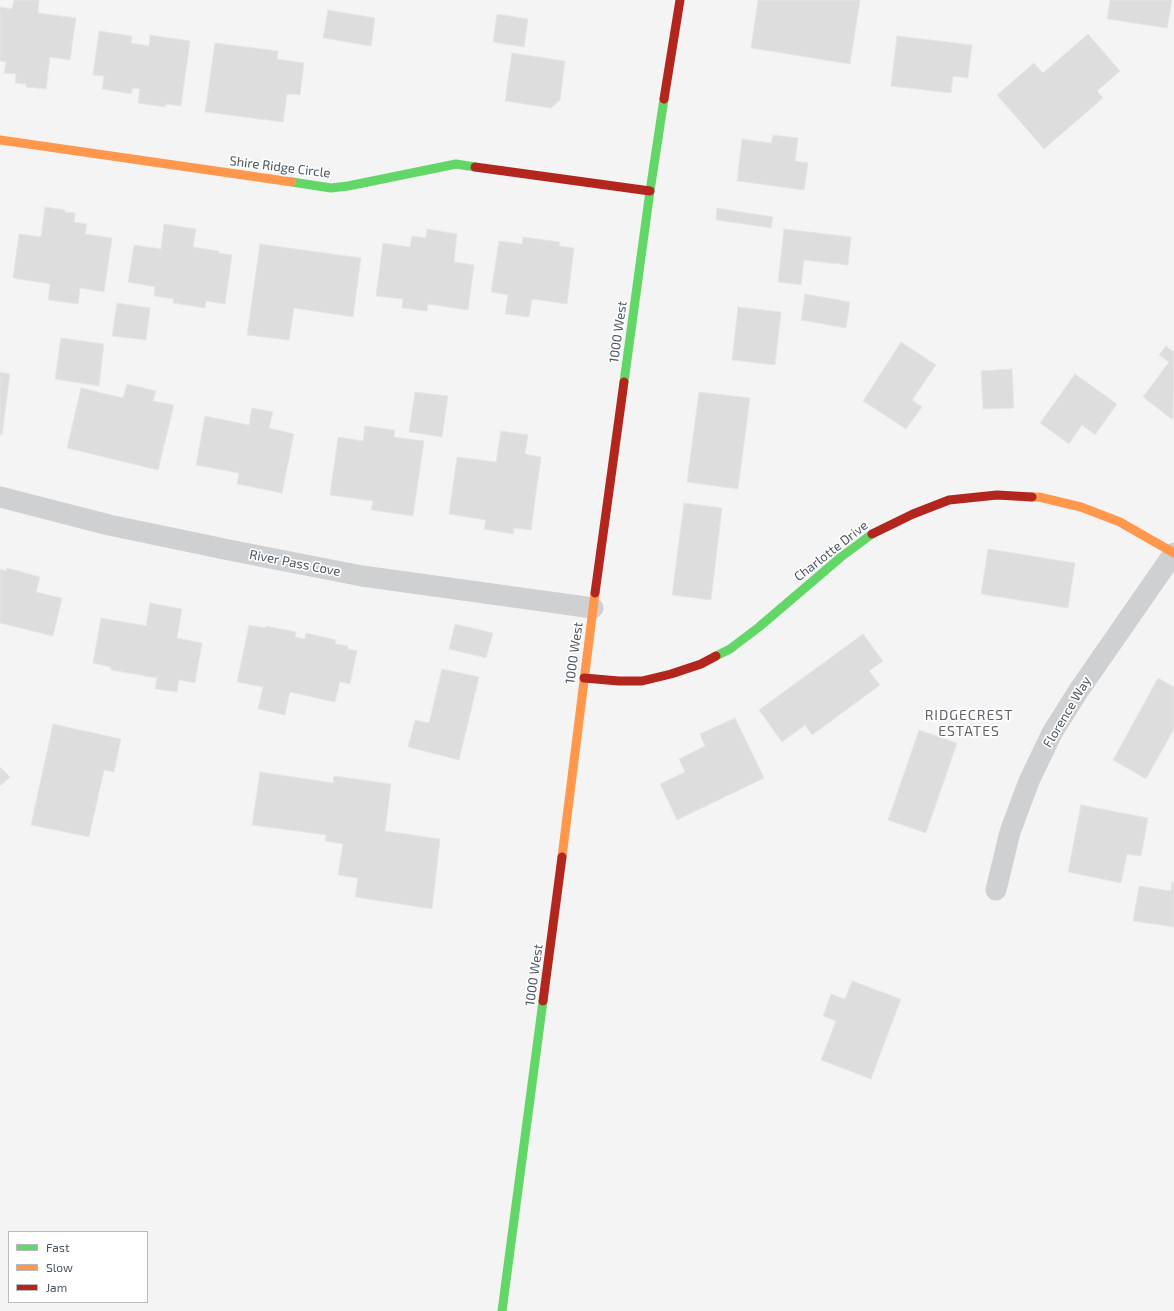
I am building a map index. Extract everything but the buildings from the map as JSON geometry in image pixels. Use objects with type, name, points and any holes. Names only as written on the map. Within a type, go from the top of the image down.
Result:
[{"type":"street","name":"1000 West","points":[[502,1311],[593,608],[650,191],[680,0]]},
{"type":"street","name":"Shire Ridge Circle","points":[[0,140],[326,187],[348,186],[456,164],[650,191]]},
{"type":"street","name":"Charlotte Drive","points":[[584,678],[642,681],[671,674],[701,664],[730,649],[759,627],[841,557],[876,531],[912,514],[949,500],[997,495],[1046,498],[1081,507],[1120,522],[1174,553]]},
{"type":"street","name":"River Pass Cove","points":[[0,497],[132,530],[234,552],[362,576],[593,608]]},
{"type":"street","name":"Florence Way","points":[[996,890],[1010,832],[1029,781],[1052,733],[1079,690],[1174,553]]},
{"type":"traffic: fast","points":[[624,382],[664,99]]},
{"type":"traffic: fast","points":[[292,182],[331,188],[348,186],[456,164],[475,167]]},
{"type":"traffic: fast","points":[[716,656],[730,649],[759,627],[841,557],[872,534]]},
{"type":"traffic: fast","points":[[502,1311],[543,1001]]},
{"type":"traffic: slow","points":[[0,140],[292,182]]},
{"type":"traffic: slow","points":[[1032,497],[1039,497],[1081,507],[1120,522],[1174,553]]},
{"type":"traffic: slow","points":[[562,857],[595,593]]},
{"type":"traffic: jam","points":[[664,99],[680,0]]},
{"type":"traffic: jam","points":[[475,167],[650,191]]},
{"type":"traffic: jam","points":[[595,593],[624,382]]},
{"type":"traffic: jam","points":[[872,534],[913,514],[949,500],[997,495],[1032,497]]},
{"type":"traffic: jam","points":[[584,678],[642,681],[671,674],[701,664],[716,656]]},
{"type":"traffic: jam","points":[[543,1001],[562,857]]},
{"type":"district","name":"RIDGECREST ESTATES","points":[[969,724]]}]
